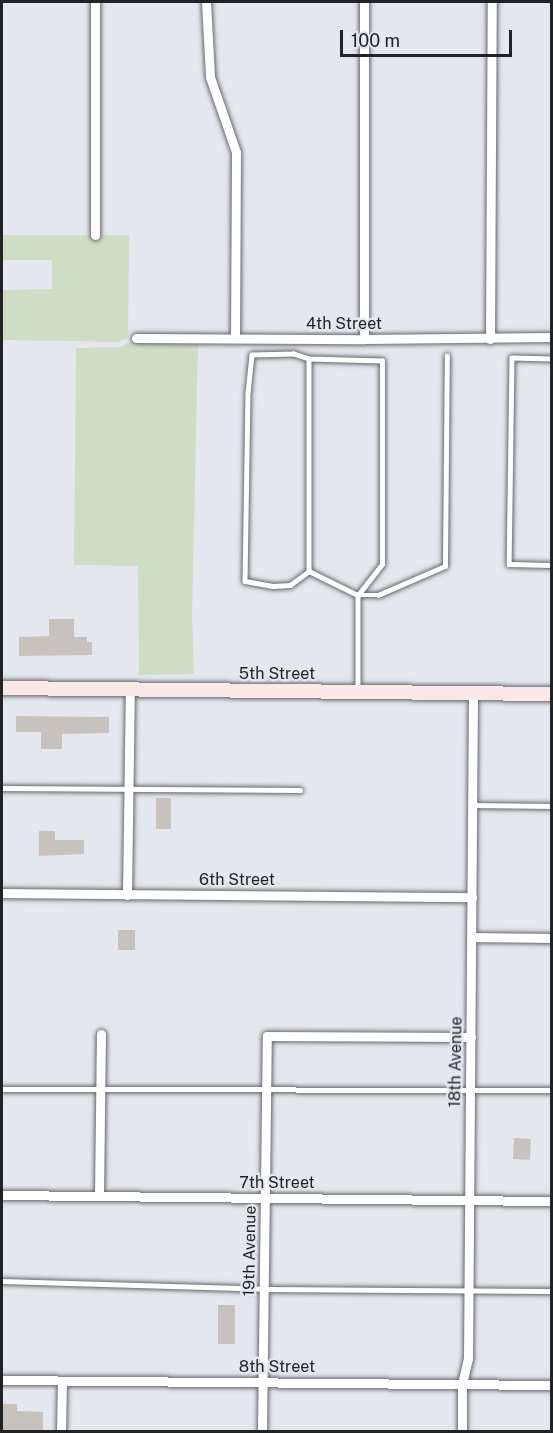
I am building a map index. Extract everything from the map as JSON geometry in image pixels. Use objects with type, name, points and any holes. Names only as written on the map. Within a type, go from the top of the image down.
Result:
[{"type":"main road","name":"5th Street","points":[[2,688],[552,694]]},
{"type":"street","points":[[95,2],[95,235]]},
{"type":"street","points":[[206,2],[210,77],[236,152],[235,338]]},
{"type":"street","points":[[364,2],[364,339]]},
{"type":"street","points":[[490,339],[492,2]]},
{"type":"street","name":"4th Street","points":[[136,338],[490,339],[552,337]]},
{"type":"street","points":[[127,895],[130,689]]},
{"type":"street","name":"18th Avenue","points":[[462,1431],[462,1384],[468,1359],[473,693]]},
{"type":"street","name":"6th Street","points":[[2,893],[472,897]]},
{"type":"street","points":[[472,937],[552,938]]},
{"type":"street","points":[[99,1196],[101,1034]]},
{"type":"street","name":"19th Avenue","points":[[262,1431],[267,1036],[471,1037]]},
{"type":"street","name":"7th Street","points":[[2,1195],[552,1200]]},
{"type":"street","name":"8th Street","points":[[2,1380],[552,1385]]},
{"type":"street","points":[[61,1431],[62,1381]]},
{"type":"lane","points":[[309,571],[290,585],[273,586],[245,582],[248,392],[252,356],[294,354],[309,358],[382,361],[381,564],[358,596],[358,691]]},
{"type":"lane","points":[[309,571],[358,596],[378,596],[445,566],[447,356]]},
{"type":"lane","points":[[309,358],[309,571]]},
{"type":"lane","points":[[552,359],[512,358],[509,564],[552,565]]},
{"type":"lane","points":[[2,788],[300,790]]},
{"type":"lane","points":[[473,805],[552,806]]},
{"type":"lane","points":[[2,1089],[552,1090]]},
{"type":"lane","points":[[2,1281],[264,1288],[552,1291]]},
{"type":"green space","points":[[2,235],[129,235],[128,338],[118,342],[2,340],[2,290],[52,289],[52,260],[2,260]]},
{"type":"green space","points":[[130,342],[198,344],[192,615],[194,674],[139,675],[138,566],[74,565],[76,348],[119,347]]},
{"type":"building","points":[[49,619],[74,619],[74,637],[87,637],[87,642],[92,642],[92,655],[19,656],[19,637],[49,636]]},
{"type":"building","points":[[16,716],[109,717],[109,733],[62,734],[62,749],[41,749],[41,732],[16,732]]},
{"type":"building","points":[[156,798],[171,798],[171,829],[156,829]]},
{"type":"building","points":[[39,831],[55,831],[55,840],[84,840],[84,854],[39,856]]},
{"type":"building","points":[[118,930],[135,930],[135,950],[118,950]]},
{"type":"building","points":[[514,1138],[531,1139],[530,1160],[513,1159]]},
{"type":"building","points":[[218,1305],[235,1305],[235,1344],[218,1344]]},
{"type":"building","points":[[2,1404],[17,1404],[17,1411],[43,1412],[43,1431],[2,1431]]}]
